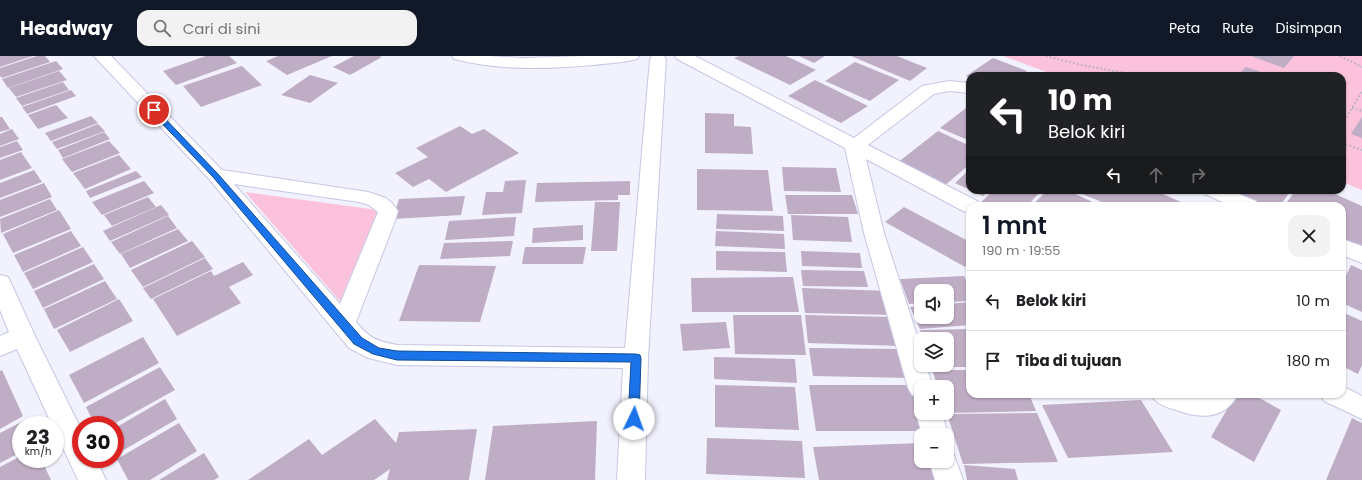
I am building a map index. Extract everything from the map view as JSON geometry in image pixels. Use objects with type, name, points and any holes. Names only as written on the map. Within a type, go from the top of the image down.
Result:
[{"type":"street","points":[[102,56],[216,175],[358,341],[376,351],[397,356],[636,358]]},
{"type":"street","points":[[460,56],[474,59],[529,64],[561,63],[631,56]]},
{"type":"street","points":[[683,56],[966,204]]},
{"type":"street","points":[[631,480],[636,358],[660,57]]},
{"type":"street","points":[[854,146],[928,90],[941,86],[966,87]]},
{"type":"street","points":[[854,146],[874,233],[919,380]]},
{"type":"street","points":[[216,175],[360,196],[373,199],[383,204],[388,211],[385,221],[343,324]]},
{"type":"street","points":[[1221,194],[1240,202]]},
{"type":"street","points":[[1346,248],[1362,255]]},
{"type":"street","points":[[0,284],[72,439]]},
{"type":"street","points":[[0,347],[23,336]]},
{"type":"street","points":[[1171,398],[1196,406],[1212,403],[1221,398]]},
{"type":"street","points":[[1341,398],[1362,408]]},
{"type":"street","points":[[86,468],[92,480]]},
{"type":"street","points":[[945,468],[949,480]]},
{"type":"path","points":[[1046,56],[1077,64],[1120,72]]},
{"type":"path","points":[[1340,56],[1362,67]]},
{"type":"path","points":[[1346,118],[1362,92]]},
{"type":"path","points":[[1352,108],[1362,111]]},
{"type":"path","points":[[1346,144],[1362,150]]},
{"type":"shaded area","points":[[1003,56],[1362,56],[1362,190],[1346,184],[1346,72],[1046,72]]},
{"type":"shaded area","points":[[245,192],[378,210],[340,301]]},
{"type":"building","points":[[0,56],[33,56],[0,67]]},
{"type":"building","points":[[37,56],[45,56],[50,62],[2,78],[0,76],[0,68]]},
{"type":"building","points":[[206,56],[229,56],[237,63],[176,85],[163,71]]},
{"type":"building","points":[[278,56],[332,56],[287,75],[266,61]]},
{"type":"building","points":[[354,56],[382,57],[350,75],[333,67]]},
{"type":"building","points":[[739,56],[786,56],[816,70],[790,85],[734,58]]},
{"type":"building","points":[[799,56],[825,56],[814,63]]},
{"type":"building","points":[[851,56],[897,56],[927,68],[910,81]]},
{"type":"building","points":[[1251,56],[1294,56],[1284,68]]},
{"type":"building","points":[[993,58],[1027,71],[1026,72],[972,72]]},
{"type":"building","points":[[56,61],[63,69],[8,88],[2,79]]},
{"type":"building","points":[[855,62],[899,80],[870,101],[825,81]]},
{"type":"building","points":[[242,66],[262,85],[201,107],[183,86]]},
{"type":"building","points":[[1246,67],[1261,72],[1241,72]]},
{"type":"building","points":[[59,71],[67,80],[16,97],[9,88]]},
{"type":"building","points":[[310,75],[338,83],[310,103],[281,95]]},
{"type":"building","points":[[815,80],[868,106],[841,123],[788,96]]},
{"type":"building","points":[[63,82],[69,90],[22,106],[16,98]]},
{"type":"building","points":[[71,90],[76,96],[27,114],[22,107]]},
{"type":"building","points":[[56,105],[68,118],[38,129],[28,115]]},
{"type":"building","points":[[966,108],[966,139],[940,128]]},
{"type":"building","points":[[705,113],[734,114],[734,126],[751,127],[753,154],[705,153]]},
{"type":"building","points":[[91,116],[98,123],[51,141],[45,133]]},
{"type":"building","points":[[0,117],[2,117],[10,129],[0,132]]},
{"type":"building","points":[[1362,117],[1362,138],[1351,134]]},
{"type":"building","points":[[98,124],[105,131],[57,149],[52,142]]},
{"type":"building","points":[[460,126],[472,134],[484,129],[519,153],[446,192],[429,179],[413,187],[395,173],[428,157],[416,148]]},
{"type":"building","points":[[12,129],[19,139],[0,146],[0,134]]},
{"type":"building","points":[[938,131],[966,144],[966,167],[943,187],[897,163]]},
{"type":"building","points":[[104,132],[110,139],[63,158],[58,150]]},
{"type":"building","points":[[17,141],[23,150],[0,158],[0,147]]},
{"type":"building","points":[[109,141],[120,153],[72,172],[62,159]]},
{"type":"building","points":[[21,152],[32,168],[0,180],[0,160]]},
{"type":"building","points":[[119,155],[131,169],[85,189],[73,173]]},
{"type":"building","points":[[782,167],[836,168],[841,192],[784,191]]},
{"type":"building","points":[[697,169],[768,170],[773,211],[697,210]]},
{"type":"building","points":[[34,170],[42,182],[0,198],[0,183]]},
{"type":"building","points":[[136,171],[142,177],[90,198],[86,191]]},
{"type":"building","points":[[966,173],[966,188],[955,183]]},
{"type":"building","points":[[526,180],[522,213],[482,215],[486,192],[503,192],[505,181]]},
{"type":"building","points":[[144,181],[154,193],[102,215],[92,202]]},
{"type":"building","points":[[630,181],[630,195],[618,195],[618,200],[535,202],[537,183]]},
{"type":"building","points":[[44,183],[52,197],[0,217],[0,200]]},
{"type":"building","points":[[990,194],[1038,194],[1031,202],[981,202]]},
{"type":"building","points":[[1044,194],[1076,194],[1092,202],[1035,202]]},
{"type":"building","points":[[1082,194],[1163,194],[1181,202],[1102,202]]},
{"type":"building","points":[[1236,194],[1288,194],[1283,202],[1254,202]]},
{"type":"building","points":[[1293,194],[1335,194],[1362,206],[1362,244],[1360,247],[1346,241],[1346,202],[1287,202]]},
{"type":"building","points":[[785,195],[852,195],[858,214],[788,214]]},
{"type":"building","points":[[465,196],[461,215],[393,219],[399,199]]},
{"type":"building","points":[[148,197],[156,207],[112,226],[104,215]]},
{"type":"building","points":[[50,199],[57,210],[1,233],[0,219]]},
{"type":"building","points":[[595,202],[620,202],[617,251],[591,251]]},
{"type":"building","points":[[161,205],[169,215],[110,241],[103,231]]},
{"type":"building","points":[[904,207],[966,240],[966,266],[965,267],[885,222]]},
{"type":"building","points":[[59,210],[71,229],[13,253],[3,234]]},
{"type":"building","points":[[717,214],[783,216],[784,231],[716,229]]},
{"type":"building","points":[[791,215],[848,217],[852,242],[793,240]]},
{"type":"building","points":[[168,216],[177,228],[120,254],[111,242]]},
{"type":"building","points":[[516,217],[514,236],[445,240],[449,221]]},
{"type":"building","points":[[583,225],[583,240],[532,243],[533,228]]},
{"type":"building","points":[[178,229],[188,241],[130,268],[121,254]]},
{"type":"building","points":[[71,231],[81,246],[23,272],[14,255]]},
{"type":"building","points":[[716,231],[784,234],[785,249],[715,246]]},
{"type":"building","points":[[192,241],[205,257],[143,287],[131,270]]},
{"type":"building","points":[[513,241],[510,256],[440,259],[444,243]]},
{"type":"building","points":[[83,247],[93,262],[33,289],[24,273]]},
{"type":"building","points":[[525,247],[586,247],[583,264],[522,264]]},
{"type":"building","points":[[716,251],[785,252],[787,272],[716,270]]},
{"type":"building","points":[[801,251],[860,253],[862,268],[802,266]]},
{"type":"building","points":[[205,258],[213,269],[151,299],[143,288]]},
{"type":"building","points":[[243,262],[253,275],[229,287],[241,303],[177,336],[153,299],[211,271],[214,276]]},
{"type":"building","points":[[94,264],[104,279],[43,308],[34,291]]},
{"type":"building","points":[[419,265],[496,266],[480,322],[399,321]]},
{"type":"building","points":[[1351,265],[1362,270],[1362,312],[1346,305],[1346,276]]},
{"type":"building","points":[[801,270],[864,271],[868,287],[803,286]]},
{"type":"building","points":[[964,276],[966,280],[966,301],[954,302],[954,284],[914,284],[914,304],[909,304],[900,279]]},
{"type":"building","points":[[793,277],[799,312],[692,312],[691,278]]},
{"type":"building","points":[[105,281],[117,299],[54,329],[44,309]]},
{"type":"building","points":[[802,288],[890,291],[895,315],[805,313]]},
{"type":"building","points":[[119,299],[133,321],[70,352],[57,330]]},
{"type":"building","points":[[966,302],[966,325],[920,329],[918,324],[954,324],[954,303]]},
{"type":"building","points":[[910,307],[914,307],[914,316]]},
{"type":"building","points":[[1346,314],[1362,321],[1362,365],[1358,374],[1346,368]]},
{"type":"building","points":[[733,315],[801,315],[806,355],[735,354]]},
{"type":"building","points":[[805,315],[894,317],[901,346],[808,343]]},
{"type":"building","points":[[726,322],[730,348],[683,351],[680,324]]},
{"type":"building","points":[[966,329],[966,367],[954,367],[954,332],[921,332],[920,330]]},
{"type":"building","points":[[143,337],[159,363],[84,403],[69,375]]},
{"type":"building","points":[[809,348],[901,349],[909,378],[813,376]]},
{"type":"building","points":[[714,357],[795,359],[797,383],[714,379]]},
{"type":"building","points":[[160,367],[175,390],[124,418],[124,416],[90,416],[86,407]]},
{"type":"building","points":[[2,370],[23,416],[12,416],[12,422],[0,429],[0,371]]},
{"type":"building","points":[[954,370],[966,370],[966,398],[1031,398],[1036,411],[954,413],[954,380],[936,380],[933,372],[954,372]]},
{"type":"building","points":[[715,385],[795,387],[799,430],[715,427]]},
{"type":"building","points":[[809,385],[911,385],[914,396],[914,420],[920,420],[922,428],[914,428],[914,431],[816,431]]},
{"type":"building","points":[[1234,398],[1259,398],[1281,410],[1254,462],[1211,437]]},
{"type":"building","points":[[165,399],[177,419],[124,450],[124,423]]},
{"type":"building","points":[[1141,400],[1173,452],[1068,458],[1042,405]]},
{"type":"building","points":[[1037,413],[1058,462],[963,464],[954,436],[954,428],[951,428],[949,420],[954,420],[954,414]]},
{"type":"building","points":[[1352,418],[1362,423],[1362,480],[1326,480]]},
{"type":"building","points":[[375,419],[396,443],[399,432],[477,429],[469,480],[387,480],[390,469],[374,480],[248,480],[309,439],[322,455]]},
{"type":"building","points":[[597,421],[595,480],[485,480],[493,426]]},
{"type":"building","points":[[179,423],[197,451],[150,480],[128,480],[122,468],[124,468],[124,455]]},
{"type":"building","points":[[12,427],[12,457],[0,463],[0,433]]},
{"type":"building","points":[[707,438],[802,441],[805,478],[706,474]]},
{"type":"building","points":[[914,443],[914,468],[935,468],[939,480],[819,480],[813,447]]},
{"type":"building","points":[[204,453],[219,477],[214,480],[159,480]]},
{"type":"building","points":[[12,461],[12,468],[45,468],[51,480],[0,480],[0,467]]},
{"type":"building","points":[[964,465],[1015,469],[1018,480],[967,480]]},
{"type":"route","points":[[154,110],[216,175],[358,341],[376,351],[397,356],[636,358],[634,419]]}]
